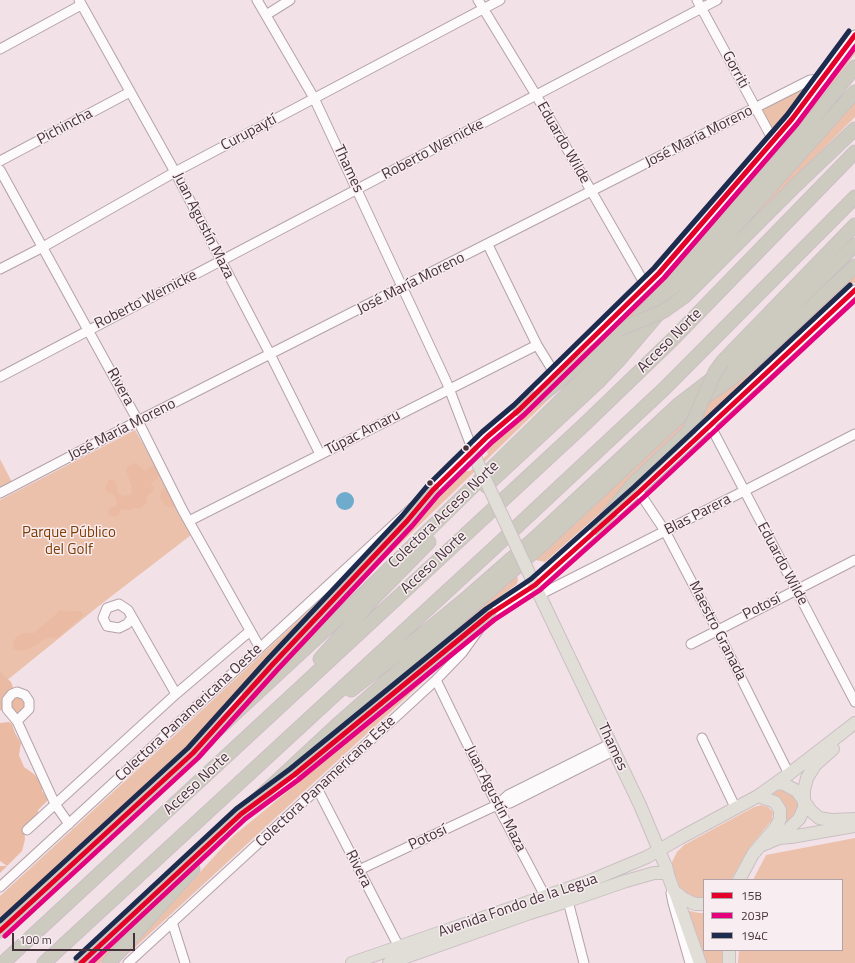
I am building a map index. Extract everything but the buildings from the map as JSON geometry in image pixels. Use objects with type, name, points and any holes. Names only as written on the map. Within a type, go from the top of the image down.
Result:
[{"type":"highway","name":"Colectora Acceso Norte","points":[[2,928],[350,607],[600,362],[788,149],[855,67]]},
{"type":"highway","points":[[274,712],[374,598],[476,496],[598,382],[619,360],[683,285],[855,92]]},
{"type":"highway","points":[[519,410],[552,387],[618,330],[664,311],[685,296],[855,129]]},
{"type":"highway","name":"Acceso Norte","points":[[3,963],[586,423],[673,339],[855,152]]},
{"type":"highway","name":"Acceso Norte","points":[[44,963],[664,389],[855,197]]},
{"type":"highway","points":[[597,529],[635,482],[689,431],[715,372],[723,361],[855,225]]},
{"type":"highway","points":[[283,742],[418,638],[469,596],[534,539],[678,405],[743,355],[855,245]]},
{"type":"highway","points":[[81,963],[341,721],[546,541],[689,408],[731,379],[756,359],[855,266]]},
{"type":"highway","points":[[193,753],[273,664],[408,521],[433,490]]},
{"type":"highway","points":[[110,963],[241,814],[294,775],[490,614]]},
{"type":"main road","name":"Thames","points":[[473,451],[659,850],[700,963]]},
{"type":"main road","points":[[758,796],[855,723]]},
{"type":"main road","points":[[779,838],[799,819],[804,802],[805,784],[815,765],[855,732]]},
{"type":"main road","points":[[777,783],[784,784],[796,791],[811,811],[819,818],[831,820],[855,818]]},
{"type":"main road","points":[[740,879],[753,854],[776,827],[780,815],[780,810],[775,802],[758,796]]},
{"type":"main road","name":"Avenida Fondo de la Legua","points":[[352,963],[630,866],[758,796]]},
{"type":"main road","points":[[760,846],[779,838],[855,826]]},
{"type":"main road","points":[[667,873],[667,859],[672,848],[680,838]]},
{"type":"main road","name":"Avenida Fondo de la Legua","points":[[395,962],[530,913],[647,874],[667,873]]},
{"type":"main road","points":[[674,891],[684,899],[695,904],[703,904]]},
{"type":"main road","points":[[729,951],[729,963]]},
{"type":"street","name":"Thames","points":[[257,0],[314,98],[450,389],[473,451]]},
{"type":"street","points":[[266,15],[290,0]]},
{"type":"street","name":"Eduardo Wilde","points":[[478,0],[536,95],[646,286]]},
{"type":"street","name":"Curupaytí","points":[[0,269],[43,247],[175,172],[500,0]]},
{"type":"street","name":"Roberto Wernicke","points":[[0,377],[358,190],[536,95],[699,4],[717,0]]},
{"type":"street","points":[[0,49],[80,2]]},
{"type":"street","name":"Juan Agustín Maza","points":[[80,2],[175,172],[270,354],[320,454]]},
{"type":"street","name":"Gorriti","points":[[699,4],[773,140]]},
{"type":"street","name":"Colectora Panamericana Oeste","points":[[0,887],[519,410],[646,286],[716,208],[773,140],[855,35]]},
{"type":"street","name":"José María Moreno","points":[[0,493],[138,421],[488,245],[810,80],[822,79]]},
{"type":"street","name":"Pichincha","points":[[0,161],[130,92]]},
{"type":"street","name":"Rivera","points":[[0,170],[138,421],[183,511],[190,521],[260,648]]},
{"type":"street","points":[[488,245],[537,345],[555,374]]},
{"type":"street","name":"Colectora Panamericana Este","points":[[128,963],[436,680],[462,653],[490,614],[537,590],[597,529],[639,492],[710,425],[851,300],[855,290]]},
{"type":"street","name":"Túpac Amaru","points":[[190,521],[537,345]]},
{"type":"street","name":"Eduardo Wilde","points":[[710,425],[855,702]]},
{"type":"street","name":"Blas Parera","points":[[537,590],[665,531],[855,434]]},
{"type":"street","name":"Maestro Granada","points":[[639,492],[665,531],[718,630],[789,774]]},
{"type":"street","name":"Potosí","points":[[691,644],[855,560]]},
{"type":"street","points":[[132,618],[176,694]]},
{"type":"street","points":[[27,830],[176,694],[250,631]]},
{"type":"street","name":"Juan Agustín Maza","points":[[436,680],[497,805],[539,882],[545,896]]},
{"type":"street","points":[[17,722],[55,804],[69,824]]},
{"type":"street","points":[[702,738],[736,809]]},
{"type":"street","name":"Potosí","points":[[359,870],[497,805],[508,795],[612,748]]},
{"type":"street","name":"Rivera","points":[[318,790],[399,947]]},
{"type":"street","points":[[667,873],[673,903],[690,963]]},
{"type":"street","points":[[545,896],[568,901],[584,963]]},
{"type":"street","points":[[172,922],[185,963]]},
{"type":"street","points":[[395,962],[399,947]]},
{"type":"green space","points":[[855,45],[855,54],[806,117],[716,222],[666,273],[804,112]]},
{"type":"green space","points":[[808,86],[809,89],[773,131],[762,108]]},
{"type":"green space","points":[[855,97],[855,117],[732,240],[730,238]]},
{"type":"green space","points":[[855,275],[855,282],[616,499],[545,562],[536,560],[534,555],[689,414],[747,376]]},
{"type":"green space","points":[[656,288],[628,321],[613,326],[643,297]]},
{"type":"green space","points":[[581,368],[293,648],[392,543],[465,471],[470,471],[488,454],[489,444],[496,437]]},
{"type":"green space","name":"Parque Público del Golf","points":[[135,430],[195,532],[100,605],[0,686],[0,500]]},
{"type":"green space","points":[[0,459],[13,484],[0,490]]},
{"type":"green space","points":[[373,551],[220,716],[0,919],[0,896]]},
{"type":"green space","points":[[516,571],[518,580],[517,584],[475,616],[449,643],[347,722]]},
{"type":"green space","points":[[438,668],[118,963],[117,963],[232,837]]},
{"type":"green space","points":[[779,788],[798,798],[800,809],[785,828],[787,820],[785,805],[781,800],[772,794]]},
{"type":"green space","points":[[761,805],[768,807],[773,812],[772,820],[749,848],[732,879],[703,879],[703,900],[697,901],[679,891],[671,872],[672,862],[677,852],[684,845],[754,807]]},
{"type":"green space","points":[[855,838],[855,963],[738,963],[739,951],[843,951],[843,879],[754,879],[766,855]]},
{"type":"green space","points":[[685,910],[703,913],[703,951],[723,951],[724,963],[705,963]]},
{"type":"green space","points":[[135,925],[101,963],[94,963]]},
{"type":"shaded area","points":[[134,463],[145,471],[152,466],[156,467],[159,472],[159,477],[151,483],[154,489],[147,496],[147,502],[141,508],[129,510],[121,509],[118,516],[111,516],[108,514],[109,508],[116,506],[117,500],[114,495],[106,491],[106,485],[109,480],[113,480],[116,482],[118,492],[121,495],[125,496],[131,494],[132,488],[126,470],[128,466]]},
{"type":"shaded area","points":[[168,486],[179,507],[169,507],[165,505],[160,498],[161,491]]},
{"type":"shaded area","points":[[61,610],[69,612],[80,611],[84,615],[57,638],[48,637],[31,648],[22,651],[13,649],[13,642],[17,636],[23,633],[34,633]]},
{"type":"shaded area","points":[[0,672],[11,682],[14,690],[28,694],[24,717],[0,710]]},
{"type":"shaded area","points":[[9,722],[12,724],[21,743],[19,755],[24,767],[34,774],[42,783],[42,791],[47,797],[47,801],[38,810],[36,817],[28,822],[24,829],[25,839],[22,851],[7,866],[0,861],[0,723]]},
{"type":"shaded area","points":[[0,866],[7,866],[0,873]]},
{"type":"water","points":[[341,492],[349,492],[354,497],[352,508],[349,510],[341,510],[336,505],[336,497]]},
{"type":"transit line","name":"194C","points":[[0,921],[188,748],[268,659],[402,516],[428,485],[482,432],[514,405],[654,268],[787,115],[849,31]]},
{"type":"transit line","name":"15B","points":[[0,931],[193,753],[273,664],[407,521],[433,490],[487,437],[519,410],[659,273],[792,119],[855,35]]},
{"type":"transit line","name":"203P","points":[[5,936],[198,758],[278,669],[412,526],[438,495],[492,442],[524,415],[664,278],[797,124],[855,47]]},
{"type":"transit line","name":"194C","points":[[76,958],[236,809],[290,769],[486,609],[531,579],[634,487],[850,285]]},
{"type":"transit line","name":"15B","points":[[81,963],[241,814],[294,775],[490,614],[535,585],[639,492],[855,290]]},
{"type":"transit line","name":"203P","points":[[91,963],[245,819],[298,780],[494,620],[540,590],[644,497],[855,300]]}]
